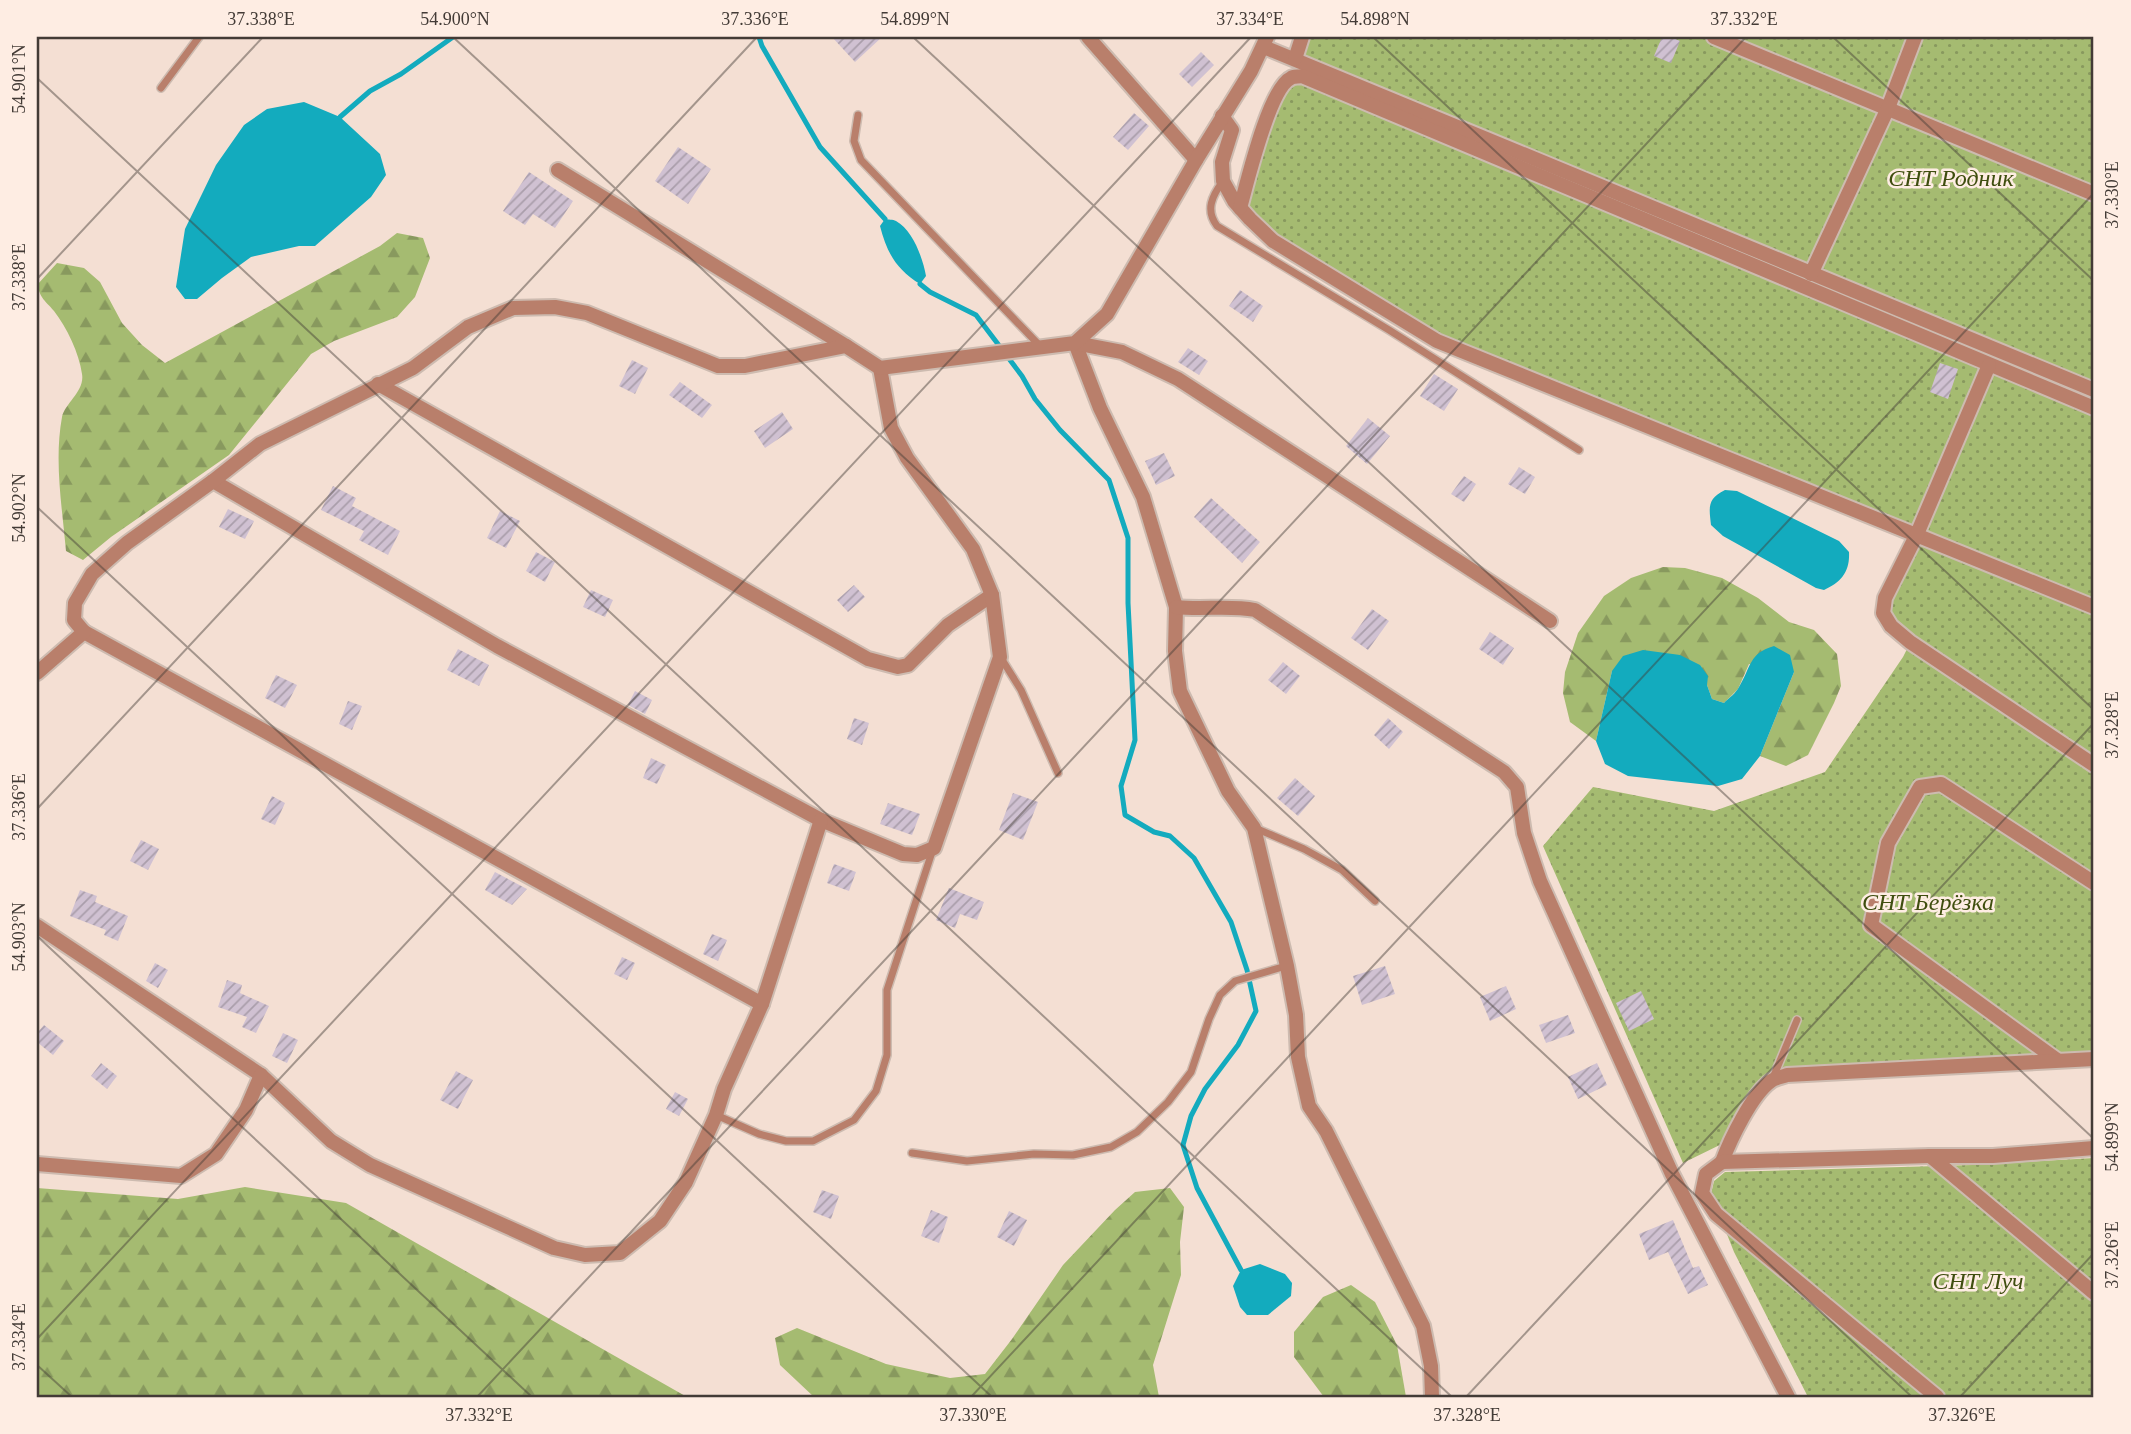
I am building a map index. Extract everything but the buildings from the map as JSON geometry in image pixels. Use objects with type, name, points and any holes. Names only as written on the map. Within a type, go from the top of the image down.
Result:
[{"type":"street","points":[[1088,37],[1196,160]]},
{"type":"street","points":[[1295,59],[1302,37]]},
{"type":"street","points":[[1714,37],[2094,194]]},
{"type":"street","points":[[1811,274],[1888,108],[1915,37]]},
{"type":"street","points":[[1075,343],[1107,314],[1266,42],[1295,59],[2094,390]]},
{"type":"street","points":[[1240,208],[1262,127],[1282,86],[1291,78],[1302,76],[2094,408]]},
{"type":"street","points":[[1222,116],[1232,130],[1222,162],[1223,181],[1240,208],[1273,242],[1437,341],[2094,607]]},
{"type":"street","points":[[558,170],[880,368],[1075,343],[1122,352],[1178,379],[1550,621]]},
{"type":"street","points":[[762,1004],[85,632],[74,620],[75,603],[92,574],[127,543],[260,444],[413,368],[468,327],[513,309],[555,307],[587,313],[718,366],[745,366],[846,346]]},
{"type":"street","points":[[1075,343],[1100,408],[1143,497],[1176,607],[1175,651],[1180,691],[1228,790],[1254,828],[1287,966],[1296,1015],[1298,1057],[1309,1106],[1326,1131],[1423,1326],[1431,1366],[1432,1397]]},
{"type":"street","points":[[1989,365],[1917,534],[1885,598],[1883,613],[1891,626],[1910,642],[2094,765]]},
{"type":"street","points":[[213,481],[497,646],[821,820],[903,854],[917,855],[934,848],[1000,657],[992,595],[973,549],[907,458],[891,428],[880,368]]},
{"type":"street","points":[[378,384],[868,659],[898,667],[908,665],[948,625],[992,595]]},
{"type":"street","points":[[1176,607],[1196,609],[1236,606],[1255,610],[1460,742],[1504,772],[1517,786],[1524,833],[1540,881],[1672,1174],[1788,1397]]},
{"type":"street","points":[[37,673],[85,632]]},
{"type":"street","points":[[2057,1060],[1871,925],[1888,843],[1920,787],[1941,784],[2094,883]]},
{"type":"street","points":[[37,926],[261,1075],[331,1141],[370,1165],[554,1248],[585,1255],[620,1253],[660,1221],[686,1182],[762,1004],[821,820]]},
{"type":"street","points":[[1723,1162],[1730,1140],[1758,1095],[1772,1080],[1787,1075],[2094,1059]]},
{"type":"street","points":[[37,1164],[181,1176],[216,1154],[246,1110],[261,1075]]},
{"type":"street","points":[[1937,1397],[1716,1214],[1702,1193],[1706,1174],[1723,1162],[1993,1156],[2094,1148]]},
{"type":"street","points":[[1930,1156],[2094,1293]]},
{"type":"lane","points":[[161,88],[199,37]]},
{"type":"lane","points":[[858,115],[854,141],[860,160],[1041,347]]},
{"type":"lane","points":[[1223,181],[1210,200],[1211,218],[1217,226],[1390,330],[1579,450]]},
{"type":"lane","points":[[1000,657],[1021,690],[1058,773]]},
{"type":"lane","points":[[1254,828],[1304,849],[1342,870],[1375,901]]},
{"type":"lane","points":[[716,1115],[760,1134],[786,1141],[813,1141],[854,1120],[876,1091],[887,1055],[887,990],[934,848]]},
{"type":"lane","points":[[912,1153],[967,1161],[1034,1154],[1073,1155],[1111,1147],[1137,1132],[1168,1102],[1191,1072],[1220,995],[1235,982],[1287,966]]},
{"type":"lane","points":[[1772,1080],[1797,1020]]},
{"type":"green space","name":"СНТ Родник","points":[[1302,37],[2094,37],[2094,390],[1295,59]]},
{"type":"green space","name":"СНТ Берёзка","points":[[1291,78],[2094,408],[2094,1059],[1772,1081],[1730,1140],[1683,1163],[1543,846],[1593,787],[1714,811],[1825,772],[1910,643],[1883,613],[1917,534],[1437,341],[1273,241],[1240,208],[1262,127]]},
{"type":"green space","points":[[397,233],[423,238],[430,258],[415,297],[397,317],[334,341],[311,354],[229,455],[111,537],[83,560],[66,551],[60,484],[60,434],[62,417],[81,386],[82,374],[68,333],[42,297],[37,285],[57,263],[84,268],[100,282],[122,323],[142,345],[165,363],[380,246]]},
{"type":"green space","points":[[1663,567],[1685,568],[1722,578],[1758,598],[1789,622],[1814,630],[1837,654],[1841,686],[1808,755],[1786,766],[1760,756],[1794,672],[1749,664],[1738,689],[1724,703],[1712,699],[1707,685],[1612,671],[1596,741],[1570,722],[1563,693],[1565,672],[1578,633],[1604,596],[1631,578]]},
{"type":"green space","name":"СНТ Луч","points":[[2094,1158],[2094,1397],[1808,1397],[1734,1252],[1711,1194],[1714,1181],[1725,1172],[1972,1165]]},
{"type":"green space","points":[[245,1187],[346,1203],[687,1397],[37,1397],[37,1188],[178,1199]]},
{"type":"green space","points":[[1170,1188],[1184,1207],[1180,1242],[1181,1275],[1153,1365],[1159,1397],[814,1397],[780,1365],[775,1338],[797,1328],[886,1364],[950,1378],[985,1374],[1063,1265],[1115,1210],[1135,1192]]},
{"type":"green space","points":[[1351,1285],[1375,1302],[1397,1345],[1406,1397],[1324,1397],[1294,1357],[1294,1332],[1323,1297]]},
{"type":"water","points":[[304,102],[340,117],[380,154],[386,175],[371,197],[315,246],[299,246],[251,257],[197,299],[185,299],[176,287],[185,229],[216,165],[244,125],[267,109]]},
{"type":"water","points":[[885,219],[902,225],[912,238],[926,276],[920,284],[899,266],[889,252],[880,226]]},
{"type":"water","points":[[1725,490],[1737,491],[1839,541],[1849,552],[1848,565],[1843,576],[1824,590],[1816,588],[1723,536],[1711,525],[1710,508],[1712,500]]},
{"type":"water","points":[[1774,646],[1790,655],[1794,672],[1760,756],[1742,779],[1718,786],[1672,781],[1628,776],[1605,764],[1596,741],[1612,671],[1623,656],[1643,650],[1680,655],[1700,665],[1708,676],[1707,685],[1712,699],[1724,703],[1738,689],[1755,657]]},
{"type":"water","points":[[1260,1264],[1285,1274],[1292,1283],[1291,1296],[1268,1315],[1247,1315],[1240,1307],[1233,1286],[1241,1270]]},
{"type":"waterway","points":[[340,117],[370,91],[401,74],[453,37]]},
{"type":"waterway","points":[[759,37],[820,147],[885,219]]},
{"type":"waterway","points":[[920,284],[930,292],[976,315],[1022,376],[1035,399],[1060,430],[1109,480],[1128,538],[1128,603],[1135,740],[1121,786],[1125,815],[1154,832],[1170,836],[1194,858],[1231,922],[1247,970],[1256,1011],[1238,1045],[1205,1089],[1191,1116],[1183,1145],[1197,1188],[1241,1270]]}]
